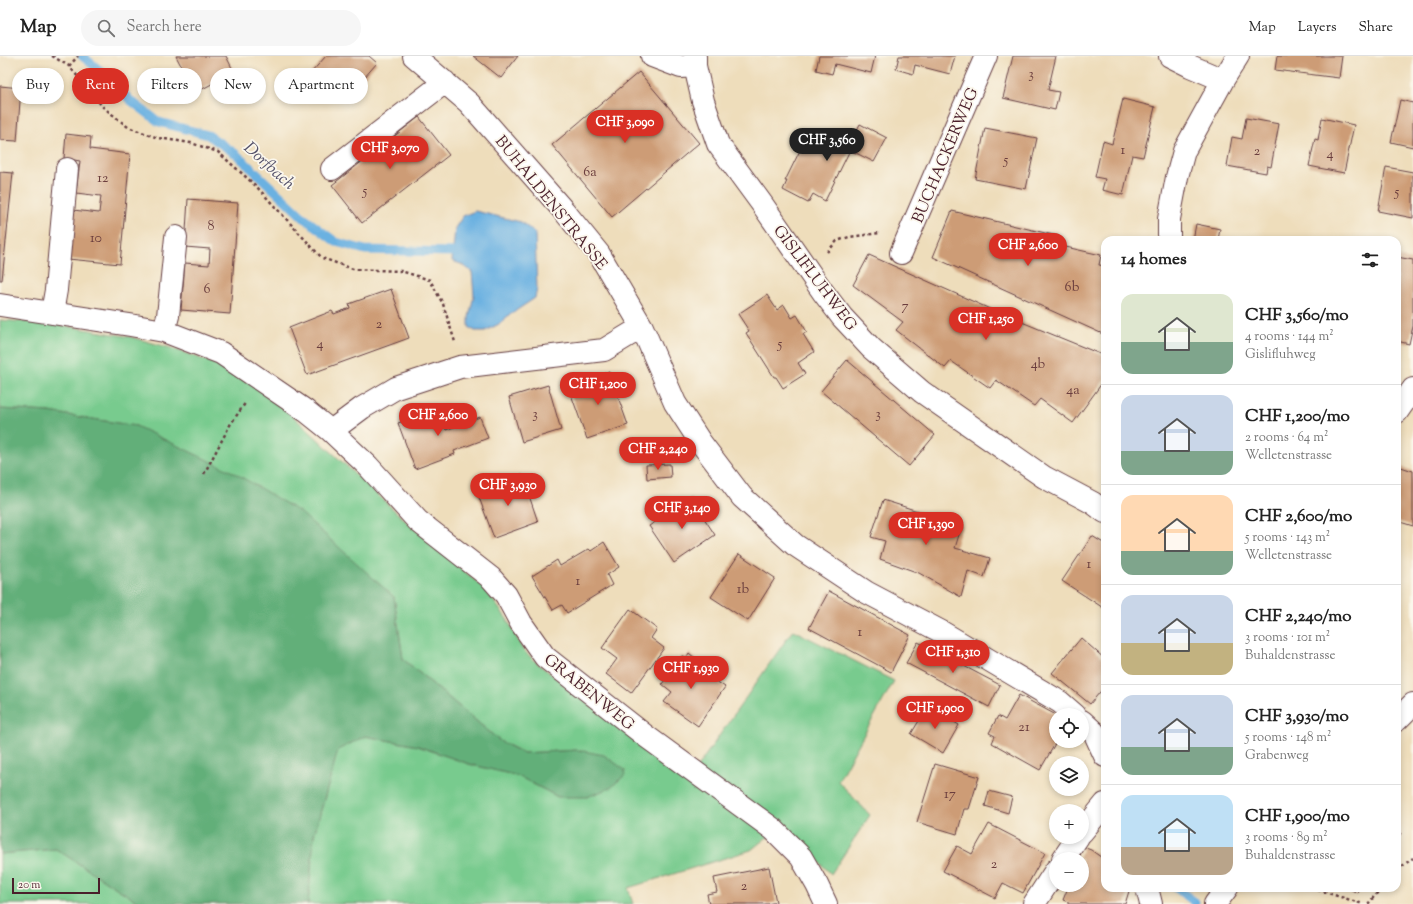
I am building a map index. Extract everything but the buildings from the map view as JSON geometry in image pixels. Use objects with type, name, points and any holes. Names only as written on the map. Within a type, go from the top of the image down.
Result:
[{"type":"street","name":"BUHALDENSTRASSE","points":[[414,56],[469,102],[564,211],[599,254],[642,327],[675,403],[701,443],[742,497],[795,545],[866,592],[940,631],[1060,702],[1067,708]]},
{"type":"street","points":[[652,56],[681,67],[695,61]]},
{"type":"street","name":"BUCHACKERWEG","points":[[901,253],[986,56]]},
{"type":"street","points":[[1170,56],[1223,80]]},
{"type":"street","points":[[1169,236],[1168,219],[1184,152],[1223,80],[1238,56]]},
{"type":"street","name":"GISLIFLUHWEG","points":[[695,61],[703,100],[718,144],[842,317],[871,348],[922,392],[1044,477],[1093,503],[1101,509]]},
{"type":"street","points":[[332,169],[445,82]]},
{"type":"street","points":[[52,313],[56,290],[66,169]]},
{"type":"street","points":[[164,331],[168,316],[176,237]]},
{"type":"street","name":"GRABENWEG","points":[[0,305],[164,331],[221,353],[306,411],[331,431],[368,466],[418,521],[491,578],[506,595],[521,623],[545,657],[647,737],[773,829],[801,857],[826,904]]},
{"type":"street","points":[[331,431],[362,408],[396,388],[460,367],[604,350],[642,327]]},
{"type":"street","points":[[1401,406],[1413,389]]},
{"type":"street","points":[[1401,716],[1413,704]]},
{"type":"street","points":[[1089,727],[1094,732],[1101,747]]},
{"type":"street","points":[[1089,823],[1101,809]]},
{"type":"street","points":[[1034,904],[1049,881]]},
{"type":"street","points":[[1149,892],[1151,904]]},
{"type":"street","points":[[1215,904],[1224,892]]},
{"type":"path","points":[[52,56],[69,66],[103,107],[128,128],[158,138],[191,143],[218,152],[256,186],[322,258],[353,269],[401,271],[430,280],[443,304],[456,342],[460,367]]},
{"type":"path","points":[[69,66],[78,56]]},
{"type":"path","points":[[825,255],[837,241],[849,237],[890,232],[903,227],[911,230]]},
{"type":"path","points":[[204,474],[230,425],[261,379]]},
{"type":"path","points":[[1401,867],[1413,858]]},
{"type":"path","points":[[1325,892],[1363,904]]},
{"type":"path","points":[[1368,904],[1378,892]]},
{"type":"green space","points":[[0,320],[54,324],[131,337],[171,348],[227,368],[269,394],[407,522],[484,588],[507,619],[523,650],[542,667],[689,779],[793,630],[894,681],[838,781],[870,815],[831,874],[786,829],[766,838],[751,850],[628,888],[633,904],[308,904],[314,835],[338,750],[365,736],[418,746],[469,764],[518,776],[558,797],[578,750],[524,753],[500,741],[403,659],[394,597],[136,426],[49,412],[0,409]]},
{"type":"green space","points":[[0,409],[49,412],[136,426],[233,472],[300,512],[394,597],[403,659],[500,741],[523,753],[578,750],[604,755],[625,770],[625,775],[610,788],[587,797],[558,797],[518,776],[469,764],[418,746],[365,736],[338,750],[314,835],[308,904],[143,904],[56,849],[0,854]]},
{"type":"green space","points":[[56,849],[143,904],[0,904],[0,854]]},
{"type":"water","points":[[475,211],[521,222],[535,233],[537,289],[535,298],[508,316],[499,324],[485,331],[475,331],[469,327],[469,317],[474,295],[472,272],[461,264],[452,261],[455,228],[463,216]]},
{"type":"waterway","name":"Dorfbach","points":[[82,56],[106,75],[130,100],[159,122],[208,135],[236,154],[304,218],[336,242],[365,250],[453,252]]},
{"type":"waterway","name":"Dorfbach","points":[[1181,892],[1195,902]]}]
